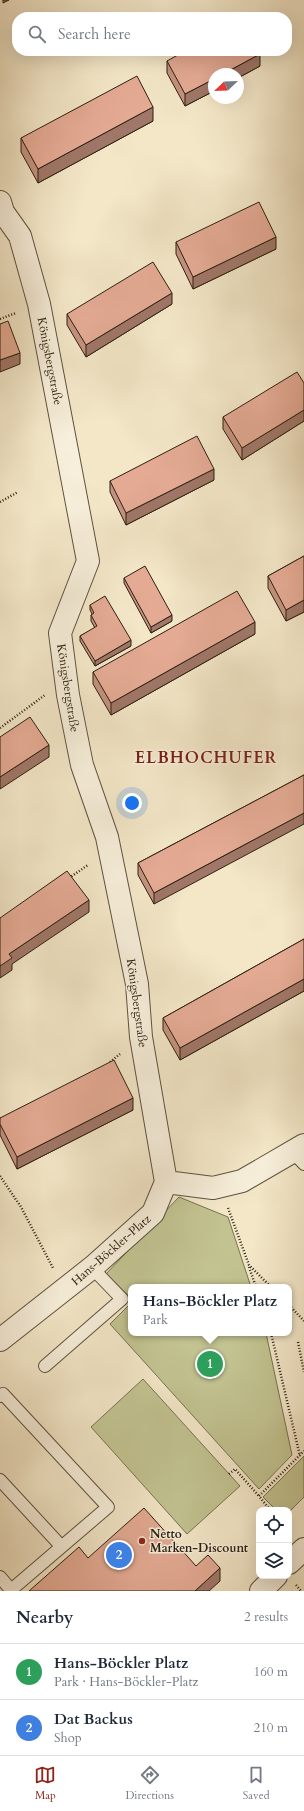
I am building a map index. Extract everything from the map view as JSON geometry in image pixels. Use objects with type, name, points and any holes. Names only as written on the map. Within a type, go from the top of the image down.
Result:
[{"type":"street","name":"Königsbergstraße","points":[[0,202],[3,212],[20,236],[40,310],[88,561],[60,634],[66,681],[82,766],[107,837],[137,984],[141,1037],[166,1182]]},
{"type":"street","points":[[166,1182],[213,1188],[242,1181],[300,1153]]},
{"type":"street","name":"Hans-Böckler-Platz","points":[[0,1340],[94,1266],[153,1213],[166,1182]]},
{"type":"street","points":[[292,1560],[304,1549]]},
{"type":"street","points":[[261,1591],[273,1579]]},
{"type":"lane","points":[[46,1366],[122,1299],[98,1274],[94,1266]]},
{"type":"lane","points":[[0,1396],[3,1394],[108,1507],[11,1590],[0,1577]]},
{"type":"lane","points":[[0,1480],[61,1546]]},
{"type":"path","points":[[0,502],[18,492]]},
{"type":"path","points":[[0,728],[66,681]]},
{"type":"path","points":[[64,882],[109,852]]},
{"type":"path","points":[[106,1066],[141,1037]]},
{"type":"path","points":[[0,1176],[21,1207],[64,1290]]},
{"type":"path","points":[[226,1205],[255,1284]]},
{"type":"path","points":[[249,1265],[268,1284]]},
{"type":"path","points":[[292,1309],[304,1320]]},
{"type":"path","points":[[272,1336],[300,1456]]},
{"type":"path","points":[[298,1342],[304,1372]]},
{"type":"path","points":[[259,1496],[304,1452]]},
{"type":"path","points":[[229,1474],[236,1469],[268,1507]]},
{"type":"green space","points":[[179,1197],[228,1217],[250,1284],[128,1284],[128,1295],[106,1274]]},
{"type":"green space","points":[[128,1306],[128,1336],[267,1336],[292,1455],[259,1489],[110,1324]]},
{"type":"green space","points":[[143,1379],[240,1486],[187,1534],[91,1427]]},
{"type":"green space","points":[[304,1456],[304,1497],[292,1509],[292,1507],[273,1507],[263,1497]]},
{"type":"building","points":[[176,56],[256,56],[234,68],[208,68],[208,82],[185,94],[167,61]]},
{"type":"building","points":[[137,76],[153,107],[38,169],[21,138]]},
{"type":"building","points":[[259,202],[276,237],[193,277],[176,242]]},
{"type":"building","points":[[153,262],[172,293],[86,345],[67,314]]},
{"type":"building","points":[[8,321],[20,353],[0,360],[0,324]]},
{"type":"building","points":[[297,372],[304,383],[304,410],[242,448],[223,417]]},
{"type":"building","points":[[197,436],[214,469],[126,513],[110,481]]},
{"type":"building","points":[[304,556],[304,600],[286,610],[268,576]]},
{"type":"building","points":[[145,566],[172,615],[151,627],[124,578]]},
{"type":"building","points":[[237,591],[255,622],[111,703],[93,672]]},
{"type":"building","points":[[105,596],[131,640],[95,661],[80,636],[97,626],[91,615],[94,613],[90,605]]},
{"type":"building","points":[[30,717],[49,745],[0,777],[0,737]]},
{"type":"building","points":[[304,775],[304,813],[154,893],[138,863]]},
{"type":"building","points":[[67,871],[89,900],[9,954],[12,958],[0,966],[0,918]]},
{"type":"building","points":[[304,939],[304,979],[180,1048],[163,1018]]},
{"type":"building","points":[[114,1060],[133,1098],[17,1157],[0,1124],[0,1118]]},
{"type":"building","name":"Netto Marken-Discount","points":[[144,1508],[196,1566],[208,1555],[220,1568],[195,1591],[29,1591],[79,1547],[88,1558]]},
{"type":"place","name":"Hans-Böckler Platz","points":[[210,1364]]},
{"type":"place","name":"Netto Marken-Discount","points":[[142,1541]]},
{"type":"place","name":"Dat Backus","points":[[119,1555]]},
{"type":"district","name":"ELBHOCHUFER","points":[[206,758]]}]
